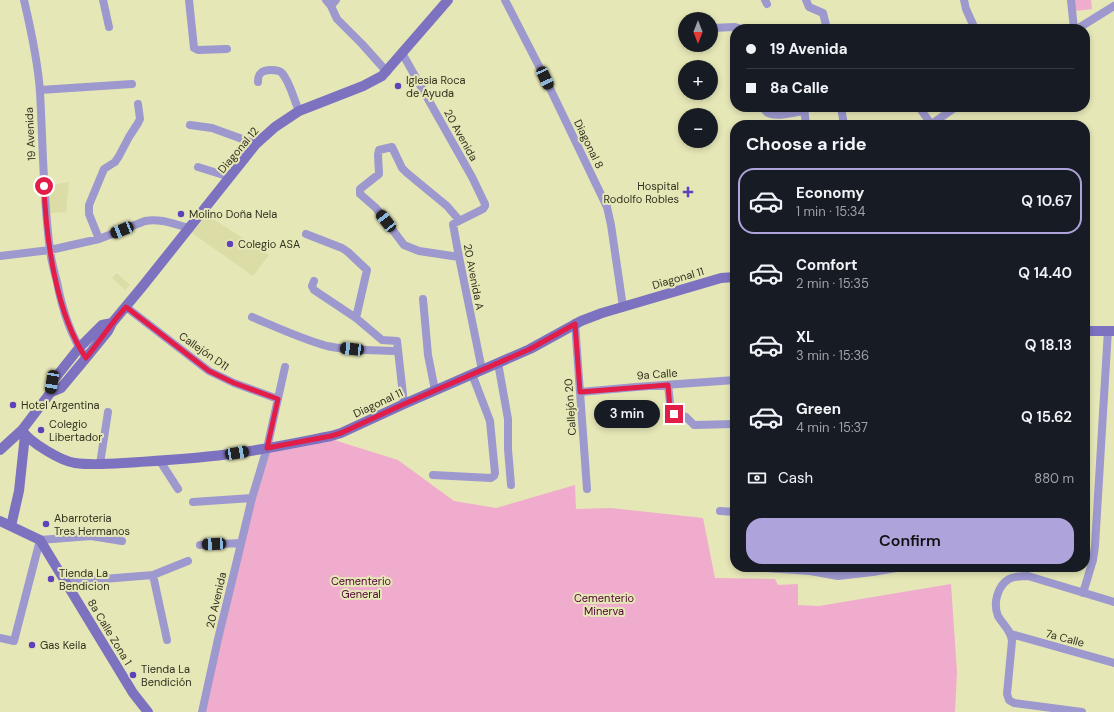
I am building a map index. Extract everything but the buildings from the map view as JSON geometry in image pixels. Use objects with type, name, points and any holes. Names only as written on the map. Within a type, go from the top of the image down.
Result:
[{"type":"street","name":"19 Avenida","points":[[24,0],[32,34],[40,90],[45,191],[50,250],[63,308],[79,348],[86,358]]},
{"type":"street","points":[[103,0],[109,27]]},
{"type":"street","points":[[189,0],[194,48],[198,50],[227,49]]},
{"type":"street","name":"Diagonal 12","points":[[51,392],[61,388],[86,358],[108,331],[112,323],[256,144],[275,127],[299,111],[378,79],[387,72],[448,0]]},
{"type":"street","name":"Diagonal 8","points":[[505,0],[545,78],[607,207],[623,307]]},
{"type":"street","points":[[806,0],[809,8],[823,13],[824,24]]},
{"type":"street","points":[[964,0],[972,24]]},
{"type":"street","points":[[1071,0],[1075,24]]},
{"type":"street","points":[[331,2],[337,19],[387,72]]},
{"type":"street","points":[[1083,24],[1111,5]]},
{"type":"street","points":[[718,28],[730,27]]},
{"type":"street","name":"20 Avenida","points":[[402,53],[472,177],[485,204],[484,208],[459,220]]},
{"type":"street","points":[[258,82],[258,76],[264,71],[277,70],[281,72],[299,111]]},
{"type":"street","points":[[40,90],[132,84]]},
{"type":"street","points":[[99,240],[89,214],[89,205],[104,169],[115,162],[140,118],[138,104]]},
{"type":"street","points":[[766,112],[773,115],[788,112]]},
{"type":"street","points":[[937,120],[949,112]]},
{"type":"street","points":[[190,125],[212,128],[256,144]]},
{"type":"street","points":[[458,257],[419,251],[404,245],[376,208],[360,194],[360,189],[379,174],[379,150],[392,147],[402,168],[447,206],[459,220]]},
{"type":"street","points":[[198,167],[230,177]]},
{"type":"street","points":[[0,256],[50,250],[99,240],[152,219],[189,228]]},
{"type":"street","name":"20 Avenida A","points":[[433,475],[491,478],[495,473],[490,422],[477,372],[453,224],[459,220]]},
{"type":"street","points":[[306,234],[342,248],[367,270],[356,318]]},
{"type":"street","name":"Diagonal 11","points":[[23,432],[50,453],[61,459],[75,463],[100,464],[160,461],[223,455],[336,435],[530,349],[590,317],[721,278],[730,277]]},
{"type":"street","points":[[314,280],[312,286],[314,290],[356,318],[382,340],[396,340],[404,404]]},
{"type":"street","points":[[423,299],[428,355],[435,390]]},
{"type":"street","name":"Callejón D11","points":[[126,307],[209,371],[234,383],[278,399]]},
{"type":"street","points":[[252,317],[328,346],[352,349],[398,351]]},
{"type":"street","name":"Diagonal 12","points":[[0,450],[23,432],[51,392],[52,382],[79,348],[102,325],[112,323]]},
{"type":"street","name":"Callejón 20","points":[[575,324],[587,489]]},
{"type":"street","points":[[1090,331],[1111,331],[1095,546],[1090,570]]},
{"type":"street","points":[[498,363],[508,418],[508,449],[511,485]]},
{"type":"street","name":"20 Avenida","points":[[202,712],[241,543],[252,498],[267,448],[285,367]]},
{"type":"street","name":"9a Calle","points":[[580,392],[730,380]]},
{"type":"street","points":[[668,385],[670,409],[674,414],[686,417],[694,425],[730,424]]},
{"type":"street","points":[[100,464],[108,412]]},
{"type":"street","points":[[11,526],[19,491],[23,432]]},
{"type":"street","points":[[160,461],[178,489]]},
{"type":"street","points":[[193,502],[252,498]]},
{"type":"street","points":[[720,511],[730,512]]},
{"type":"street","points":[[0,521],[40,540],[91,536],[122,541]]},
{"type":"street","points":[[0,638],[14,642],[40,540]]},
{"type":"street","name":"8a Calle Zona 1","points":[[40,540],[133,693],[148,712]]},
{"type":"street","points":[[200,545],[241,543]]},
{"type":"street","points":[[66,582],[153,575],[188,561]]},
{"type":"street","points":[[827,572],[838,576],[861,572]]},
{"type":"street","points":[[1083,593],[1089,572]]},
{"type":"street","points":[[153,575],[167,640]]},
{"type":"street","points":[[1082,712],[1014,703],[1009,700],[1007,694],[1012,651],[1011,634],[998,616],[996,610],[998,594],[1005,582],[1010,579],[1028,576],[1114,602]]},
{"type":"street","name":"7a Calle","points":[[1011,634],[1114,663]]},
{"type":"shaded area","points":[[69,182],[66,212],[50,213],[45,186]]},
{"type":"shaded area","name":"Colegio ASA","points":[[207,215],[269,255],[253,276],[192,233]]},
{"type":"shaded area","points":[[117,273],[130,285],[125,290],[112,278]]},
{"type":"green space","points":[[1074,0],[1091,0],[1092,9],[1075,11]]},
{"type":"green space","name":"Cementerio General","points":[[331,439],[398,460],[454,501],[496,508],[575,485],[576,509],[611,508],[703,518],[715,578],[775,579],[778,585],[798,584],[798,605],[819,606],[951,584],[957,672],[955,712],[205,712],[266,452]]},
{"type":"place","name":"Iglesia Roca de Ayuda","points":[[398,86]]},
{"type":"place","name":"Hospital Rodolfo Robles","points":[[688,192]]},
{"type":"place","name":"Molino Doña Nela","points":[[181,214]]},
{"type":"place","name":"Colegio ASA","points":[[230,244]]},
{"type":"place","name":"Hotel Argentina","points":[[13,405]]},
{"type":"place","name":"Colegio Libertador","points":[[41,430]]},
{"type":"place","name":"Abarroteria Tres Hermanos","points":[[46,524]]},
{"type":"place","name":"Tienda La Bendicion","points":[[51,579]]},
{"type":"place","name":"Gas Keila","points":[[32,645]]},
{"type":"place","name":"Tienda La Bendición","points":[[133,675]]},
{"type":"route","points":[[44,186],[50,250],[59,294],[68,323],[79,348],[86,358],[126,307],[209,371],[234,383],[278,399],[267,448],[341,433],[530,349],[575,324],[580,392],[668,385],[670,412],[674,414]]},
{"type":"park label","name":"Cementerio Minerva","points":[[604,604]]}]
